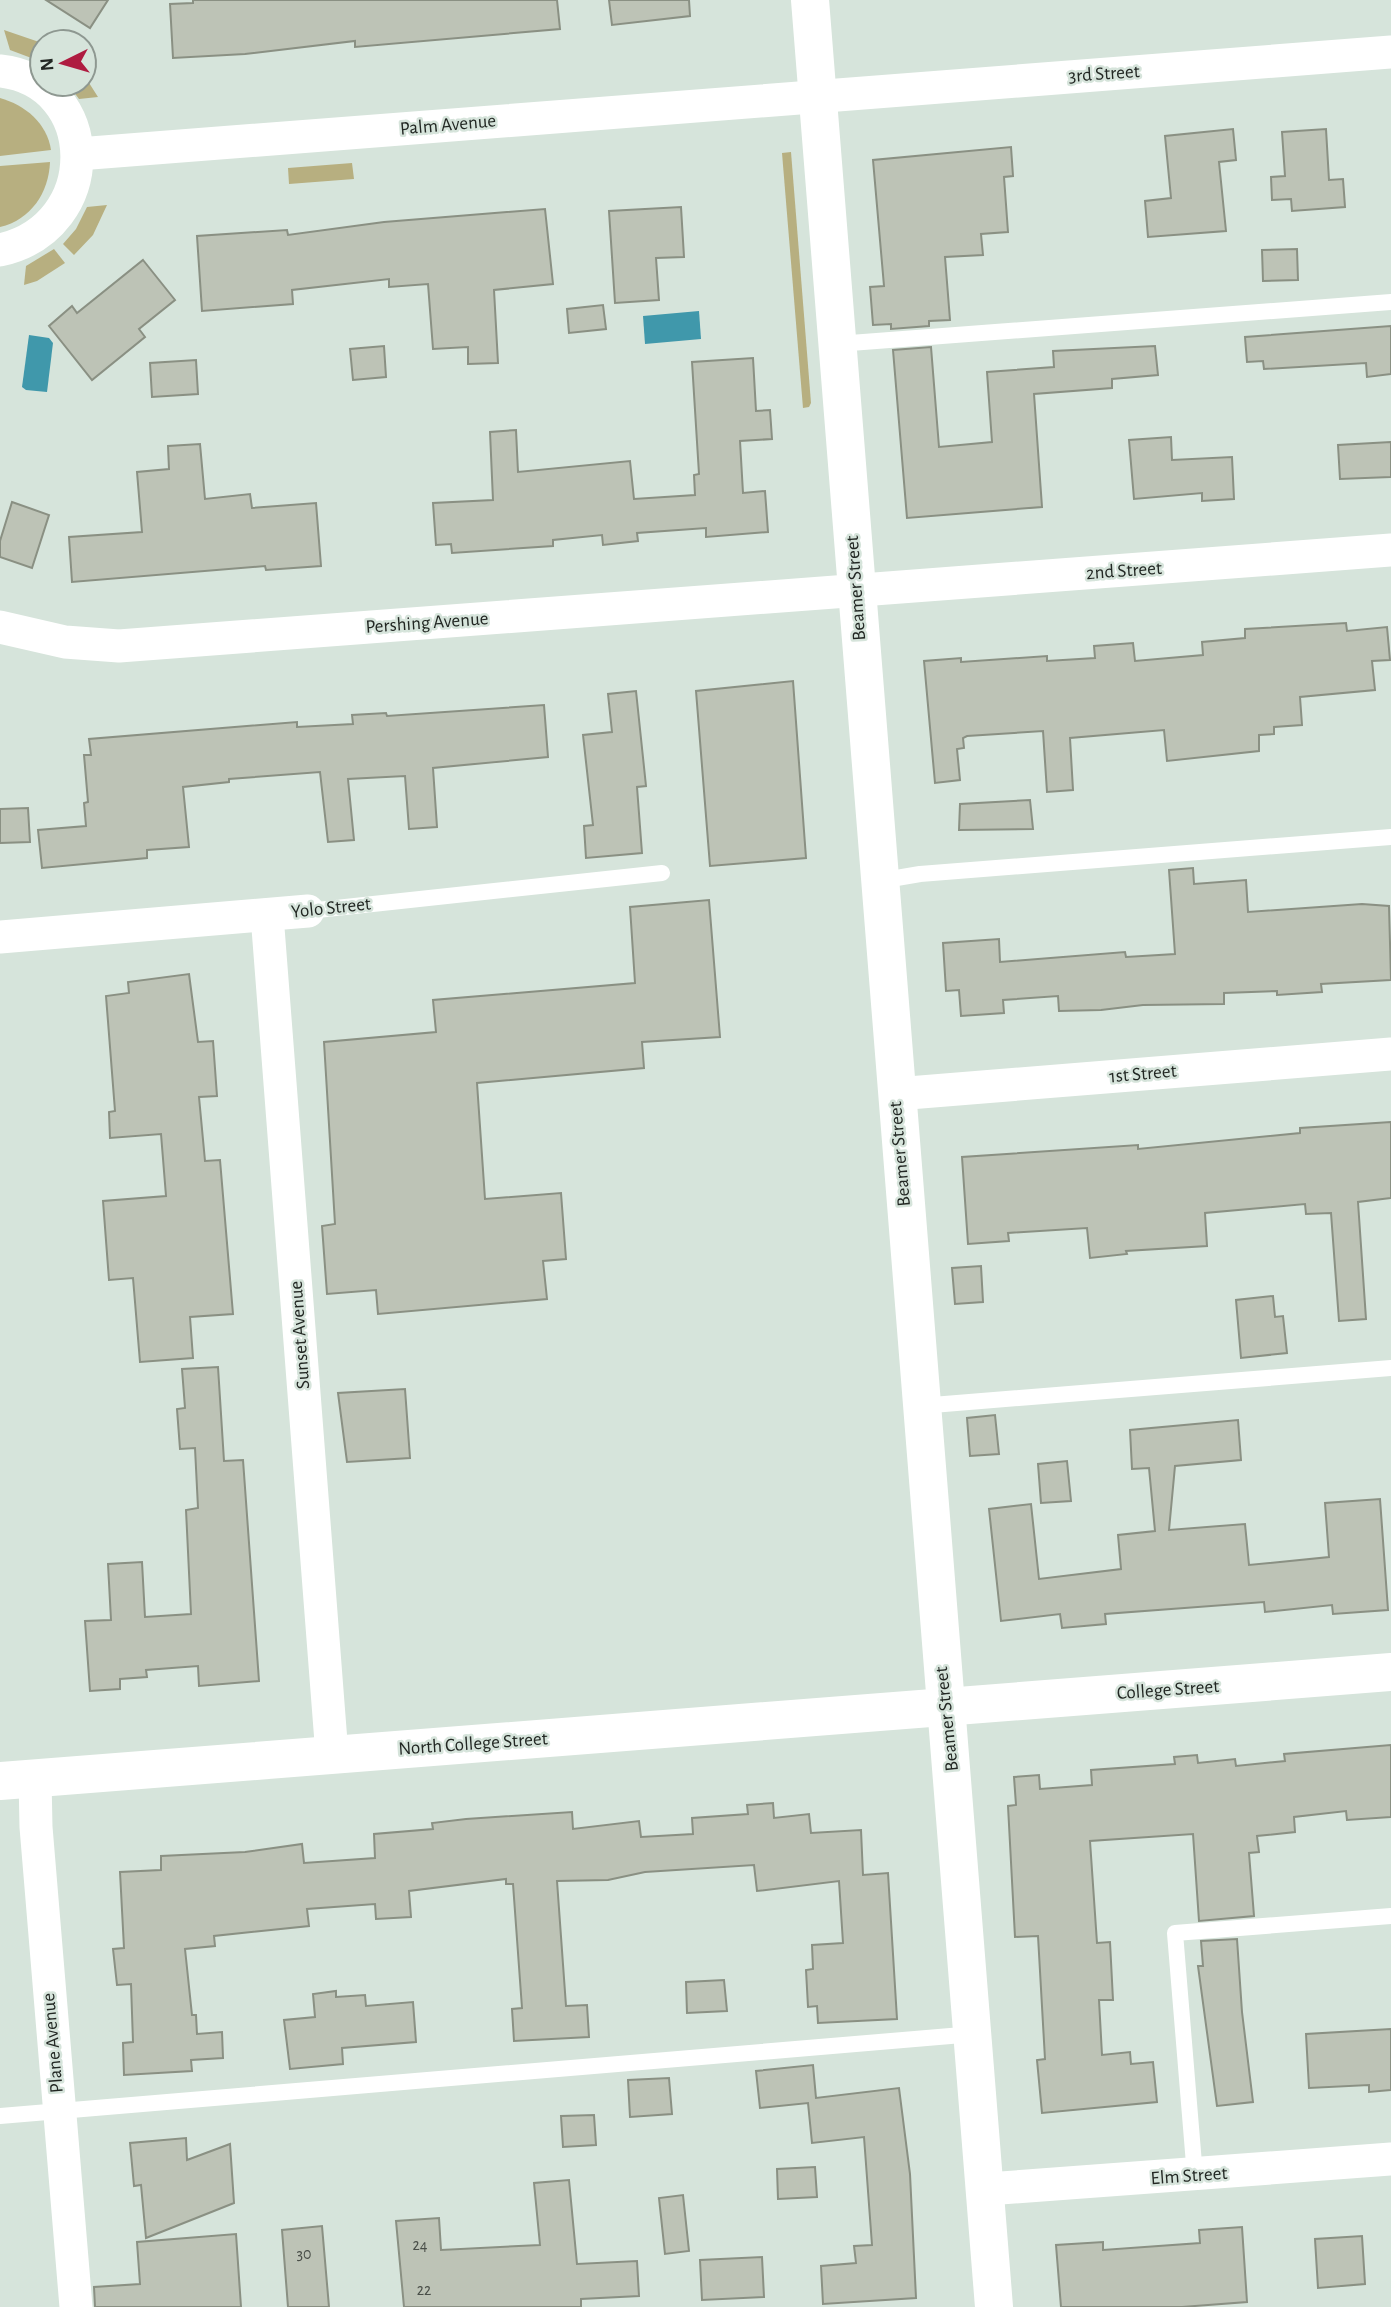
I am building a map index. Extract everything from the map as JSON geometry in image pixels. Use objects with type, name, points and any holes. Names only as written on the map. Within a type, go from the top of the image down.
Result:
[{"type":"street","name":"Beamer Street","points":[[810,0],[920,1406],[987,2189],[994,2307]]},
{"type":"street","name":"3rd Street","points":[[817,96],[1391,52]]},
{"type":"street","points":[[0,71],[27,79],[47,92],[62,109],[73,131],[78,154],[77,178],[69,200],[56,220],[39,236],[18,246],[0,250]]},
{"type":"street","name":"Palm Avenue","points":[[78,154],[817,96]]},
{"type":"street","name":"2nd Street","points":[[856,591],[1391,550]]},
{"type":"street","name":"Pershing Avenue","points":[[0,627],[65,642],[119,646],[856,591]]},
{"type":"street","name":"Yolo Street","points":[[0,937],[308,911]]},
{"type":"street","name":"Sunset Avenue","points":[[267,915],[332,1755]]},
{"type":"street","name":"1st Street","points":[[896,1094],[1391,1054]]},
{"type":"street","name":"College Street","points":[[946,1707],[1391,1672]]},
{"type":"street","name":"North College Street","points":[[17,1779],[946,1707]]},
{"type":"street","name":"Plane Avenue","points":[[17,1779],[59,2112],[76,2307]]},
{"type":"street","name":"Elm Street","points":[[987,2189],[1195,2176],[1391,2159]]},
{"type":"lane","points":[[837,344],[1391,302]]},
{"type":"lane","points":[[879,881],[933,873],[1391,837]]},
{"type":"lane","name":"Yolo Street","points":[[308,911],[662,873]]},
{"type":"lane","points":[[920,1406],[1391,1368]]},
{"type":"lane","points":[[1195,2176],[1175,1933],[1391,1916]]},
{"type":"lane","points":[[0,2116],[974,2034]]},
{"type":"shaded area","points":[[4,30],[28,38],[28,57],[10,50]]},
{"type":"shaded area","points":[[0,98],[18,105],[33,116],[45,131],[51,150],[0,156]]},
{"type":"shaded area","points":[[791,152],[811,403],[809,407],[803,408],[782,153]]},
{"type":"shaded area","points":[[50,162],[46,184],[36,203],[21,218],[0,227],[0,166]]},
{"type":"shaded area","points":[[352,163],[354,179],[289,184],[288,168]]},
{"type":"shaded area","points":[[107,205],[93,235],[74,255],[63,244],[76,229],[87,207]]},
{"type":"shaded area","points":[[54,249],[65,263],[37,281],[24,285],[26,266]]},
{"type":"water","points":[[699,311],[701,339],[645,344],[643,316]]},
{"type":"water","points":[[29,335],[49,338],[53,343],[47,392],[26,390],[22,387]]},
{"type":"building","points":[[46,0],[108,0],[90,28]]},
{"type":"building","points":[[193,0],[557,0],[560,29],[355,47],[355,41],[245,54],[173,58],[170,4],[193,3]]},
{"type":"building","points":[[609,0],[689,0],[690,16],[612,25]]},
{"type":"building","points":[[1233,129],[1236,160],[1219,162],[1226,231],[1148,237],[1145,201],[1171,198],[1165,136]]},
{"type":"building","points":[[1326,129],[1329,180],[1343,179],[1345,207],[1292,211],[1291,199],[1272,200],[1271,177],[1285,176],[1282,132]]},
{"type":"building","points":[[1011,147],[1013,176],[1004,177],[1008,232],[981,234],[983,255],[945,257],[950,320],[929,321],[929,326],[891,329],[891,324],[873,325],[870,287],[884,286],[873,160]]},
{"type":"building","points":[[681,207],[684,257],[656,258],[659,300],[615,303],[609,211]]},
{"type":"building","points":[[545,209],[553,284],[494,290],[498,363],[468,364],[468,347],[433,349],[428,284],[389,287],[389,279],[292,290],[293,304],[202,311],[197,236],[287,230],[288,235],[384,222]]},
{"type":"building","points":[[1297,249],[1298,280],[1263,281],[1262,250]]},
{"type":"building","points":[[143,260],[175,300],[139,329],[145,337],[92,380],[49,326],[72,306],[77,313]]},
{"type":"building","points":[[603,305],[606,329],[569,333],[567,309]]},
{"type":"building","points":[[1391,326],[1391,374],[1367,377],[1366,363],[1264,369],[1263,361],[1247,362],[1245,337]]},
{"type":"building","points":[[384,346],[386,377],[353,380],[350,349]]},
{"type":"building","points":[[1155,346],[1158,375],[1112,379],[1112,388],[1034,394],[1042,507],[907,518],[893,350],[931,347],[939,447],[992,442],[987,372],[1054,367],[1053,351]]},
{"type":"building","points":[[753,358],[756,411],[770,410],[772,439],[740,441],[743,493],[765,491],[768,532],[706,537],[706,528],[637,533],[638,541],[603,545],[602,535],[553,540],[553,546],[452,553],[451,544],[436,545],[433,503],[493,500],[490,432],[516,430],[518,472],[630,461],[634,499],[695,495],[694,475],[699,474],[692,362]]},
{"type":"building","points":[[196,360],[198,394],[152,397],[150,363]]},
{"type":"building","points":[[1171,437],[1172,460],[1232,457],[1234,499],[1202,501],[1202,493],[1134,499],[1129,440]]},
{"type":"building","points":[[1391,442],[1391,477],[1340,479],[1338,445]]},
{"type":"building","points":[[200,444],[205,499],[250,494],[252,508],[316,503],[321,566],[266,570],[265,566],[72,582],[69,537],[142,532],[137,472],[169,469],[168,446]]},
{"type":"building","points":[[12,502],[49,515],[32,568],[0,557],[0,541]]},
{"type":"building","points":[[1346,623],[1347,631],[1387,627],[1390,660],[1372,661],[1375,690],[1300,697],[1302,725],[1274,727],[1274,734],[1259,735],[1259,751],[1167,761],[1164,730],[1070,738],[1073,790],[1047,792],[1043,731],[967,736],[963,738],[964,748],[957,749],[960,780],[935,783],[924,661],[961,658],[961,662],[1047,656],[1047,661],[1095,658],[1094,646],[1133,643],[1135,661],[1203,655],[1202,642],[1245,638],[1245,629]]},
{"type":"building","points":[[793,681],[806,858],[710,866],[696,691]]},
{"type":"building","points":[[636,691],[646,786],[637,787],[642,853],[586,858],[584,826],[593,825],[583,735],[612,732],[608,694]]},
{"type":"building","points":[[544,705],[548,757],[433,768],[437,827],[409,829],[405,776],[348,779],[354,840],[328,842],[320,772],[229,779],[229,782],[183,787],[189,847],[147,850],[147,858],[42,868],[38,830],[86,826],[84,803],[88,802],[84,755],[91,755],[89,739],[297,722],[297,727],[353,724],[352,715],[386,713],[387,716]]},
{"type":"building","points":[[1030,800],[1033,829],[959,830],[960,804]]},
{"type":"building","points":[[28,808],[30,842],[0,843],[0,809]]},
{"type":"building","points":[[1193,868],[1194,884],[1246,880],[1248,912],[1362,904],[1389,906],[1391,980],[1321,984],[1322,992],[1277,995],[1277,991],[1224,993],[1224,1004],[1143,1005],[1059,1011],[1058,996],[1003,1000],[1004,1013],[961,1016],[959,990],[946,991],[943,943],[999,939],[1000,962],[1125,952],[1126,957],[1175,954],[1169,870]]},
{"type":"building","points":[[709,900],[720,1037],[642,1042],[644,1068],[477,1083],[485,1199],[561,1193],[566,1259],[543,1261],[547,1299],[378,1314],[376,1290],[327,1294],[322,1226],[335,1224],[324,1042],[436,1032],[433,1000],[635,983],[630,907]]},
{"type":"building","points":[[189,974],[198,1042],[213,1041],[217,1096],[199,1097],[205,1161],[220,1160],[233,1314],[190,1317],[193,1358],[140,1362],[133,1278],[109,1280],[103,1201],[166,1196],[161,1134],[110,1138],[109,1112],[115,1111],[106,996],[129,993],[128,982]]},
{"type":"building","points":[[1391,1122],[1391,1198],[1358,1202],[1366,1319],[1339,1321],[1331,1213],[1306,1214],[1305,1204],[1205,1213],[1207,1246],[1126,1251],[1127,1254],[1090,1258],[1087,1228],[1008,1233],[1009,1241],[968,1244],[962,1157],[1138,1145],[1138,1149],[1300,1133],[1300,1128]]},
{"type":"building","points":[[981,1266],[983,1302],[955,1304],[952,1268]]},
{"type":"building","points":[[1273,1296],[1275,1317],[1283,1316],[1287,1353],[1241,1358],[1236,1300]]},
{"type":"building","points":[[218,1367],[224,1461],[243,1460],[259,1681],[199,1686],[198,1666],[146,1670],[147,1677],[120,1679],[120,1689],[90,1691],[85,1621],[111,1620],[108,1564],[142,1562],[145,1617],[191,1614],[186,1510],[198,1508],[195,1448],[180,1449],[177,1409],[185,1408],[182,1369]]},
{"type":"building","points":[[405,1389],[410,1458],[347,1462],[338,1393]]},
{"type":"building","points":[[995,1415],[999,1454],[970,1456],[967,1418]]},
{"type":"building","points":[[1238,1420],[1241,1460],[1175,1466],[1169,1530],[1245,1524],[1249,1565],[1329,1557],[1325,1503],[1380,1499],[1388,1610],[1333,1614],[1332,1605],[1265,1612],[1264,1602],[1105,1614],[1106,1624],[1062,1628],[1060,1614],[1001,1621],[989,1509],[1031,1504],[1039,1579],[1121,1569],[1118,1535],[1155,1531],[1149,1468],[1132,1469],[1130,1430]]},
{"type":"building","points":[[1067,1461],[1071,1501],[1041,1503],[1038,1464]]},
{"type":"building","points":[[1391,1745],[1391,1817],[1347,1820],[1346,1811],[1294,1817],[1295,1832],[1257,1836],[1259,1852],[1249,1853],[1254,1916],[1199,1921],[1193,1834],[1090,1841],[1097,1943],[1110,1942],[1113,2000],[1099,2000],[1102,2055],[1130,2052],[1131,2064],[1153,2062],[1157,2102],[1042,2113],[1037,2060],[1045,2059],[1038,1936],[1015,1937],[1008,1806],[1016,1805],[1014,1777],[1039,1775],[1040,1789],[1092,1785],[1091,1770],[1175,1764],[1174,1757],[1197,1755],[1198,1763],[1235,1759],[1236,1766],[1285,1761],[1284,1754]]},
{"type":"building","points":[[773,1803],[774,1818],[809,1814],[811,1833],[861,1830],[863,1875],[888,1873],[897,2019],[818,2023],[817,2006],[808,2007],[806,1970],[813,1969],[812,1945],[843,1943],[839,1881],[757,1891],[754,1865],[645,1872],[608,1880],[557,1881],[566,2006],[587,2005],[589,2037],[514,2041],[512,2009],[522,2008],[513,1884],[506,1884],[506,1879],[409,1891],[411,1917],[376,1919],[375,1904],[307,1909],[309,1926],[214,1936],[215,1946],[185,1949],[192,2015],[196,2015],[197,2034],[222,2032],[223,2058],[191,2060],[192,2071],[124,2075],[123,2043],[133,2042],[131,1984],[117,1985],[113,1949],[124,1948],[120,1872],[161,1870],[161,1856],[245,1852],[302,1844],[304,1863],[375,1858],[374,1834],[433,1829],[432,1823],[466,1819],[572,1812],[573,1829],[639,1821],[641,1837],[693,1834],[692,1818],[748,1814],[747,1805]]},
{"type":"building","points":[[1237,1939],[1242,2012],[1253,2102],[1217,2106],[1198,1966],[1203,1966],[1201,1941]]},
{"type":"building","points":[[724,1980],[727,2011],[687,2013],[686,1982]]},
{"type":"building","points":[[336,1991],[336,1997],[365,1995],[366,2006],[413,2002],[416,2042],[342,2048],[343,2064],[290,2069],[284,2020],[315,2017],[313,1994]]},
{"type":"building","points":[[1391,2029],[1391,2090],[1369,2092],[1369,2085],[1309,2088],[1306,2034]]},
{"type":"building","points":[[813,2065],[816,2098],[899,2088],[910,2174],[916,2298],[823,2304],[821,2266],[856,2263],[854,2246],[872,2245],[864,2137],[812,2143],[808,2103],[760,2108],[756,2071]]},
{"type":"building","points":[[669,2078],[672,2114],[630,2117],[628,2080]]},
{"type":"building","points":[[594,2115],[596,2145],[563,2147],[561,2116]]},
{"type":"building","points":[[186,2138],[187,2160],[230,2144],[234,2203],[146,2238],[141,2185],[134,2186],[130,2143]]},
{"type":"building","points":[[815,2167],[817,2197],[778,2199],[777,2169]]},
{"type":"building","points":[[569,2180],[577,2264],[637,2261],[639,2296],[581,2299],[581,2307],[404,2307],[396,2221],[439,2218],[441,2250],[540,2245],[534,2183]]},
{"type":"building","points":[[683,2195],[689,2251],[665,2254],[659,2198]]},
{"type":"building","points":[[322,2226],[329,2307],[288,2307],[282,2230]]},
{"type":"building","points":[[1242,2227],[1247,2302],[1182,2307],[1061,2307],[1056,2245],[1103,2242],[1103,2250],[1200,2243],[1199,2230]]},
{"type":"building","points":[[236,2234],[241,2307],[95,2307],[94,2287],[140,2284],[137,2242]]},
{"type":"building","points":[[1362,2236],[1365,2284],[1318,2288],[1315,2239]]},
{"type":"building","points":[[762,2257],[764,2297],[702,2300],[700,2260]]}]
